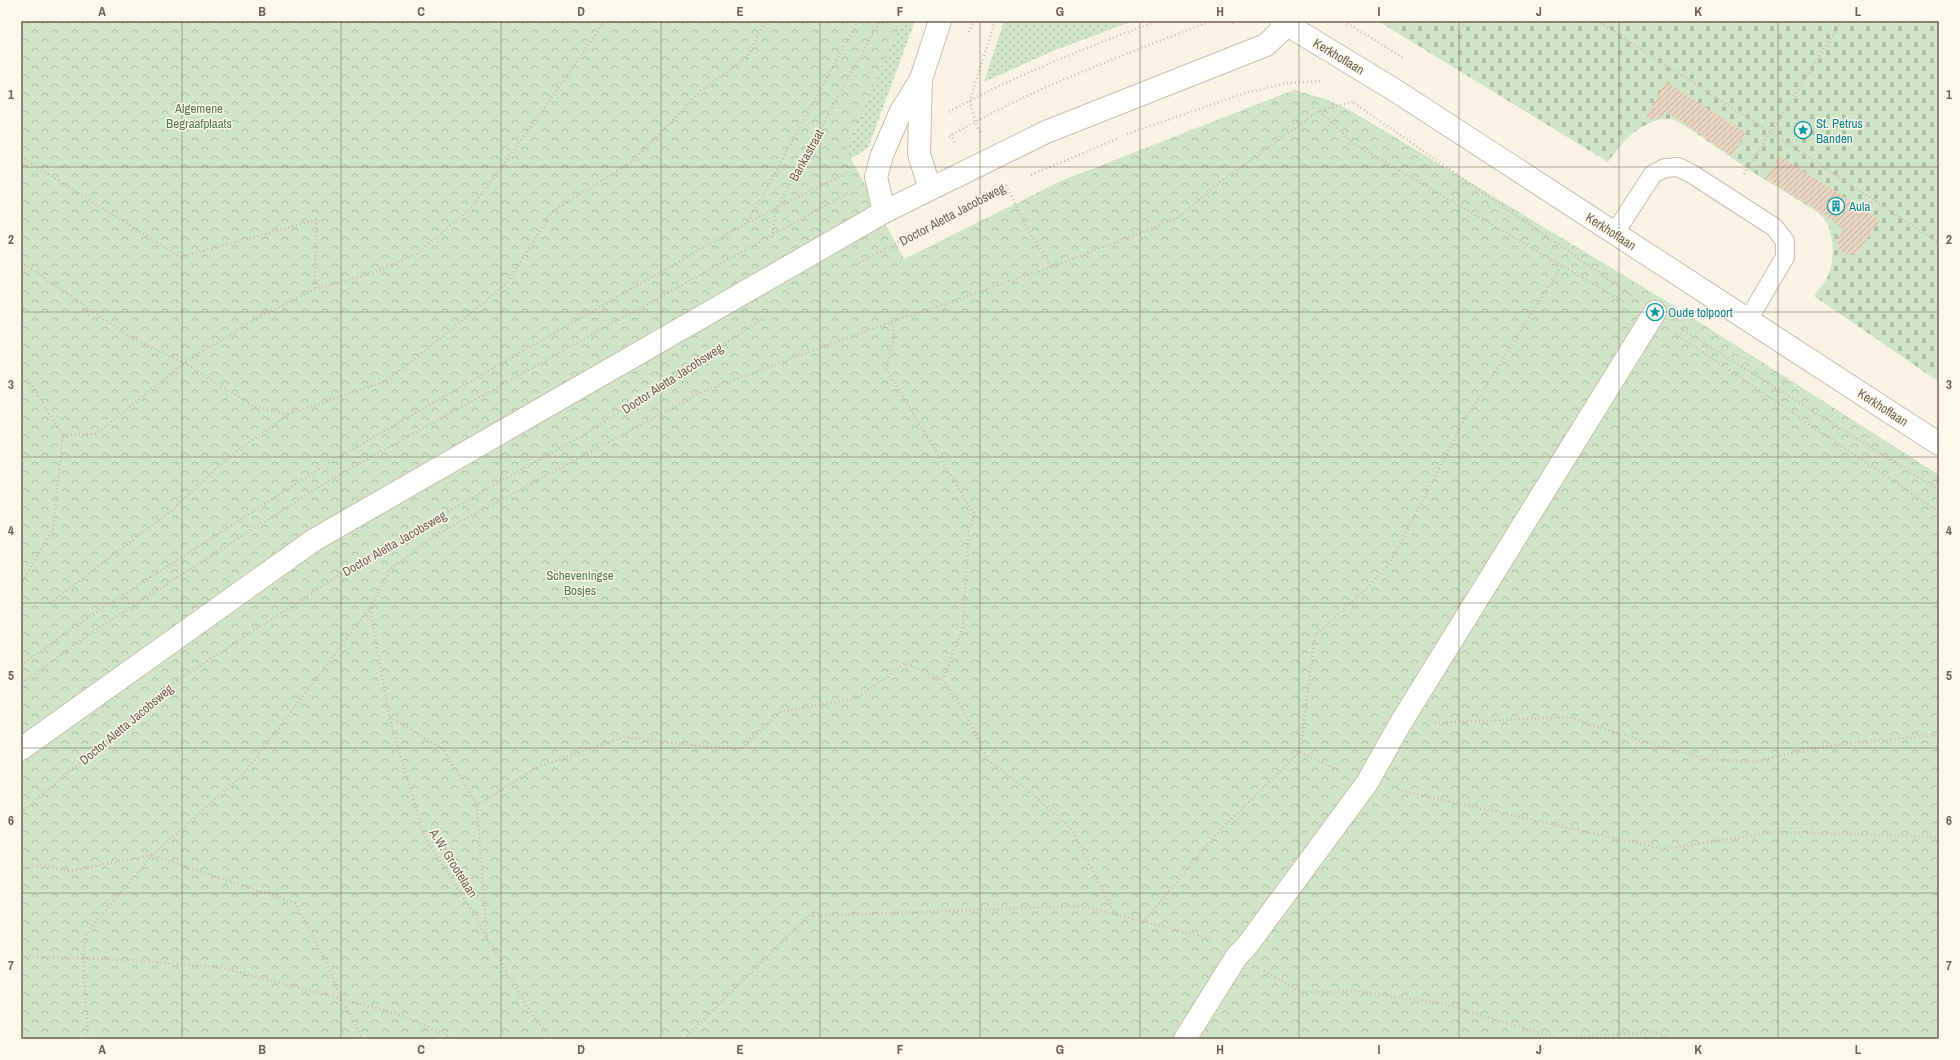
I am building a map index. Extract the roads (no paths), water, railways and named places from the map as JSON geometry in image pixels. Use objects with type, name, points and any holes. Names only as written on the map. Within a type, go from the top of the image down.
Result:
[{"type":"street","points":[[884,212],[876,177],[882,155],[901,111],[921,79],[940,21]]},
{"type":"street","points":[[21,749],[314,540],[786,268],[884,212],[1046,132],[1266,45],[1284,23]]},
{"type":"street","name":"Kerkhoflaan","points":[[1284,23],[1393,89],[1939,444]]},
{"type":"street","points":[[921,79],[919,154],[930,189]]},
{"type":"street","points":[[1185,1039],[1241,952],[1367,783],[1400,724],[1654,315]]},
{"type":"lane","points":[[1614,234],[1653,174],[1665,168],[1678,167],[1692,174],[1728,197],[1774,227],[1786,241],[1785,257],[1748,320]]},
{"type":"place","name":"St. Petrus Banden","points":[[1803,130]]},
{"type":"place","name":"Aula","points":[[1836,206]]},
{"type":"place","name":"Oude tolpoort","points":[[1655,312]]},
{"type":"park label","name":"Algemene Begraafplaats","points":[[199,116]]},
{"type":"park label","name":"Scheveningse Bosjes","points":[[580,582]]}]
